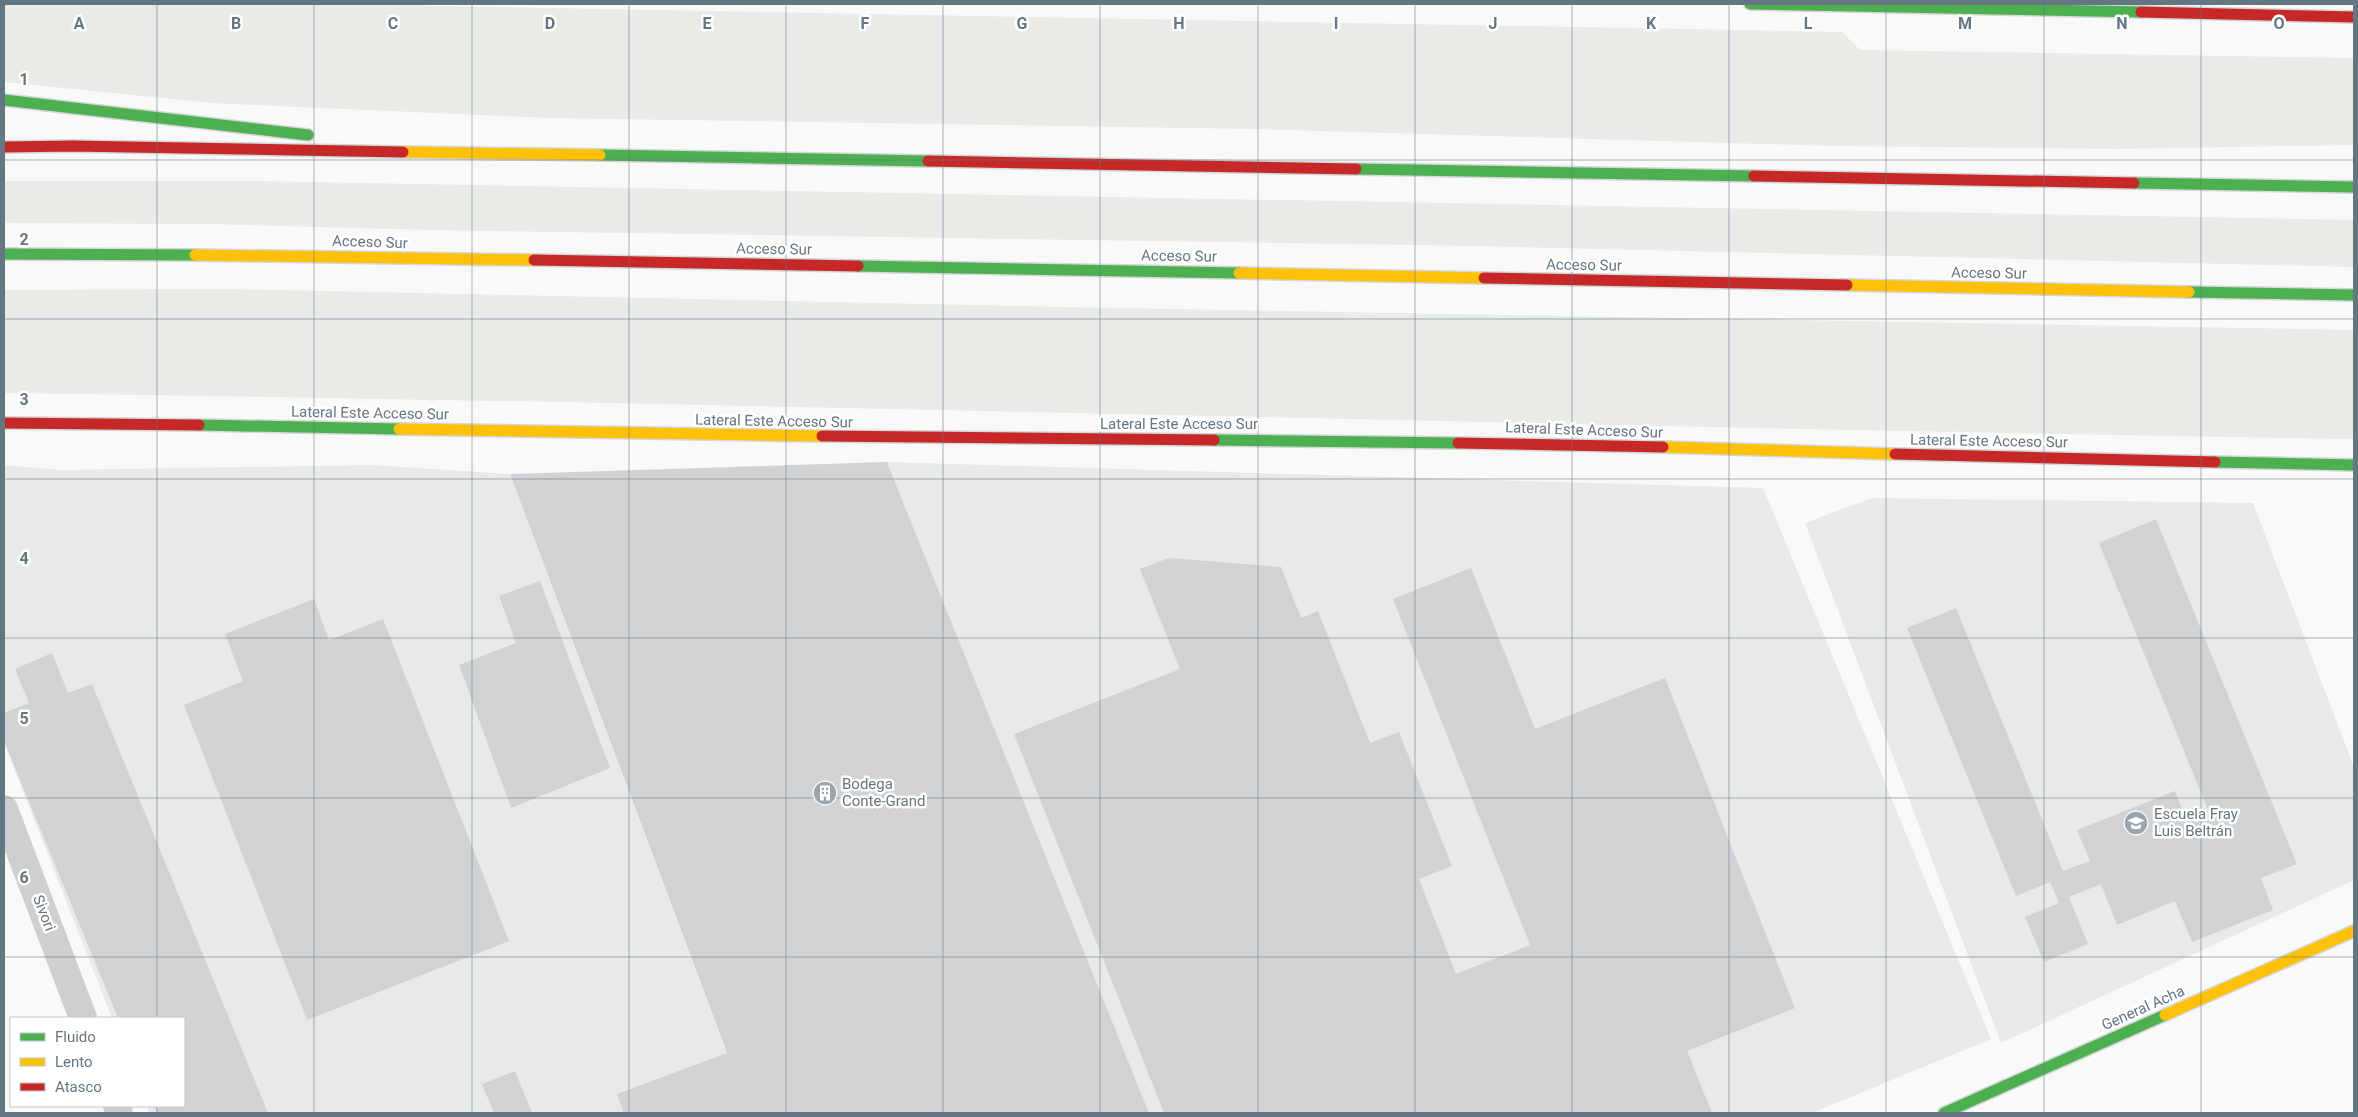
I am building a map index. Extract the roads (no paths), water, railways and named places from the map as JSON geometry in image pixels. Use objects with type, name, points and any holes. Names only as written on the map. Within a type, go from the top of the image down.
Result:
[{"type":"main road","points":[[1750,4],[2354,17]]},
{"type":"main road","points":[[4,100],[317,136]]},
{"type":"main road","points":[[347,139],[463,153]]},
{"type":"main road","points":[[4,147],[74,146],[2354,187]]},
{"type":"main road","name":"Acceso Sur","points":[[4,254],[302,255],[2354,295]]},
{"type":"main road","name":"Lateral Este Acceso Sur","points":[[4,423],[184,424],[689,435],[1575,443],[1755,450],[2354,466]]},
{"type":"main road","name":"General Acha","points":[[1944,1113],[2354,931]]},
{"type":"street","name":"Sivori","points":[[4,809],[83,1017]]},
{"type":"place","name":"Bodega Conte-Grand","points":[[825,793]]},
{"type":"place","name":"Escuela Fray Luis Beltrán","points":[[2136,823]]}]
